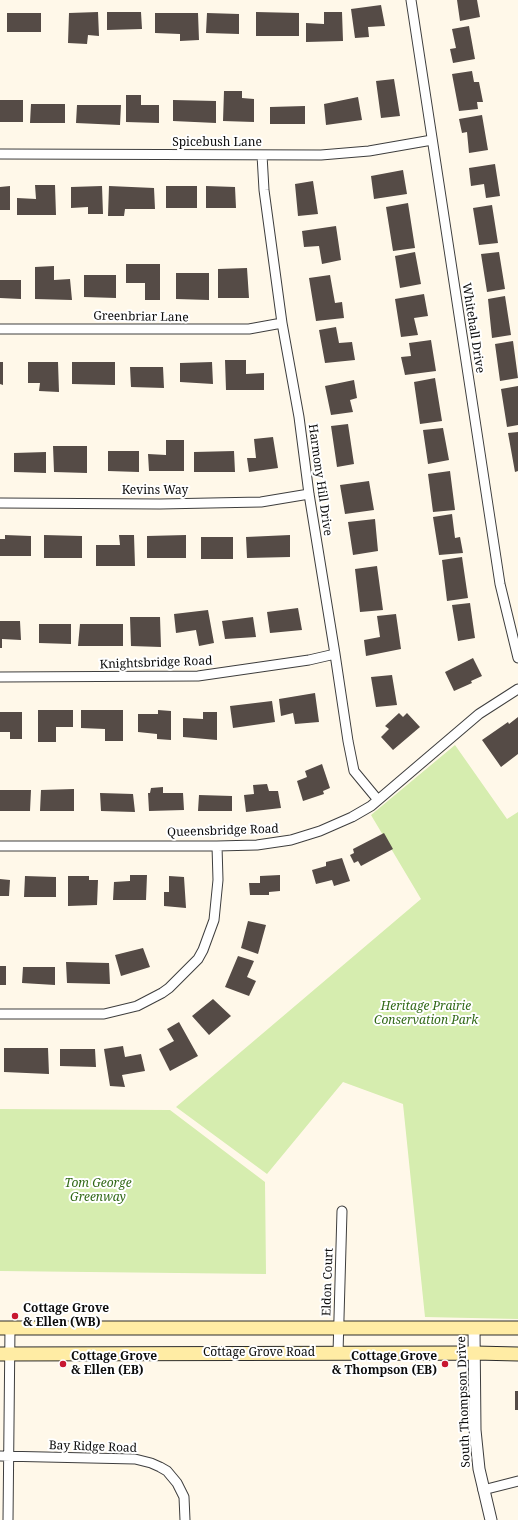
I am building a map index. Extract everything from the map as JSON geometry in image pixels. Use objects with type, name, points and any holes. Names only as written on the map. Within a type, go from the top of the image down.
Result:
[{"type":"main road","name":"Cottage Grove Road","points":[[5,1328],[518,1328]]},
{"type":"main road","name":"Cottage Grove Road","points":[[5,1354],[518,1354]]},
{"type":"street","name":"Whitehall Drive","points":[[411,0],[500,584],[518,658]]},
{"type":"street","name":"Spicebush Lane","points":[[0,154],[321,155],[369,151],[432,140]]},
{"type":"street","name":"Harmony Hill Drive","points":[[262,155],[264,190],[282,323],[299,417],[309,494],[336,654],[348,741],[354,771],[378,800]]},
{"type":"street","name":"Greenbriar Lane","points":[[0,329],[249,329],[282,323]]},
{"type":"street","name":"Kevins Way","points":[[0,503],[160,504],[261,502],[309,494]]},
{"type":"street","name":"Knightsbridge Road","points":[[0,677],[198,676],[302,661],[336,654]]},
{"type":"street","name":"Queensbridge Road","points":[[0,846],[217,846],[257,845],[291,840],[320,831],[352,817],[378,800],[479,714],[518,689]]},
{"type":"street","points":[[0,1014],[104,1014],[137,1006],[162,994],[198,959],[203,950],[214,920],[218,880],[217,846]]},
{"type":"street","name":"Eldon Court","points":[[338,1353],[342,1211]]},
{"type":"street","points":[[5,1328],[4,1456],[8,1520]]},
{"type":"street","name":"South Thompson Drive","points":[[474,1329],[476,1430],[479,1469],[491,1520]]},
{"type":"street","name":"Bay Ridge Road","points":[[4,1456],[135,1459],[151,1463],[167,1471],[177,1483],[184,1497],[186,1520]]},
{"type":"street","points":[[483,1490],[518,1482]]},
{"type":"green space","name":"Heritage Prairie Conservation Park","points":[[455,745],[507,819],[518,812],[518,1319],[425,1317],[403,1104],[343,1082],[267,1174],[176,1107],[421,899],[371,815]]},
{"type":"green space","name":"Tom George Greenway","points":[[0,1109],[170,1110],[265,1182],[266,1274],[0,1271]]},
{"type":"building","points":[[457,0],[477,0],[480,17],[460,21]]},
{"type":"building","points":[[381,5],[385,26],[368,27],[369,37],[355,38],[351,9]]},
{"type":"building","points":[[98,12],[99,36],[88,35],[87,44],[68,43],[69,13]]},
{"type":"building","points":[[107,12],[141,12],[142,29],[107,30]]},
{"type":"building","points":[[256,12],[299,13],[299,36],[256,36]]},
{"type":"building","points":[[324,12],[342,12],[343,41],[306,42],[306,23],[324,24]]},
{"type":"building","points":[[7,13],[41,13],[41,32],[7,32]]},
{"type":"building","points":[[155,13],[198,13],[199,40],[180,41],[180,34],[155,33]]},
{"type":"building","points":[[207,13],[239,14],[239,34],[206,33]]},
{"type":"building","points":[[469,26],[475,59],[453,63],[450,49],[456,48],[452,29]]},
{"type":"building","points":[[472,71],[474,82],[479,82],[483,102],[477,102],[478,109],[459,111],[452,74]]},
{"type":"building","points":[[394,79],[400,116],[381,118],[376,81]]},
{"type":"building","points":[[224,91],[242,91],[242,98],[254,99],[254,122],[223,121]]},
{"type":"building","points":[[126,95],[141,95],[141,105],[159,105],[159,123],[126,122]]},
{"type":"building","points":[[358,97],[362,120],[326,125],[324,104]]},
{"type":"building","points":[[0,100],[23,100],[23,122],[0,122]]},
{"type":"building","points":[[173,100],[216,101],[216,123],[173,121]]},
{"type":"building","points":[[31,104],[65,104],[65,123],[30,123]]},
{"type":"building","points":[[77,105],[121,105],[120,125],[76,123]]},
{"type":"building","points":[[305,106],[305,124],[270,124],[270,107]]},
{"type":"building","points":[[482,115],[488,150],[469,153],[467,132],[462,133],[459,119]]},
{"type":"building","points":[[495,164],[500,196],[486,198],[484,184],[471,186],[469,168]]},
{"type":"building","points":[[403,170],[407,194],[374,199],[371,176]]},
{"type":"building","points":[[313,181],[318,214],[298,216],[295,184]]},
{"type":"building","points":[[35,185],[55,185],[56,215],[17,215],[17,198],[36,199]]},
{"type":"building","points":[[10,186],[10,210],[0,210],[0,187]]},
{"type":"building","points":[[102,186],[103,214],[88,214],[88,207],[71,208],[71,187]]},
{"type":"building","points":[[109,186],[154,188],[155,209],[125,209],[124,216],[108,216]]},
{"type":"building","points":[[166,186],[197,186],[197,208],[166,208]]},
{"type":"building","points":[[206,186],[235,187],[236,208],[206,208]]},
{"type":"building","points":[[408,203],[415,248],[393,251],[386,207]]},
{"type":"building","points":[[492,205],[498,243],[479,245],[473,208]]},
{"type":"building","points":[[336,226],[341,260],[322,264],[319,246],[304,247],[302,231]]},
{"type":"building","points":[[415,252],[421,284],[400,288],[395,256]]},
{"type":"building","points":[[499,252],[505,289],[487,292],[481,254]]},
{"type":"building","points":[[126,264],[160,264],[160,300],[145,300],[145,283],[126,283]]},
{"type":"building","points":[[54,266],[54,280],[70,279],[72,300],[35,299],[35,267]]},
{"type":"building","points":[[247,268],[249,298],[218,298],[218,269]]},
{"type":"building","points":[[176,273],[209,273],[209,300],[176,299]]},
{"type":"building","points":[[84,275],[116,275],[116,298],[84,297]]},
{"type":"building","points":[[330,275],[335,303],[342,302],[344,318],[316,321],[309,278]]},
{"type":"building","points":[[0,280],[21,280],[21,299],[0,298]]},
{"type":"building","points":[[424,294],[428,316],[414,318],[418,335],[401,337],[395,299]]},
{"type":"building","points":[[505,296],[511,335],[492,338],[488,299]]},
{"type":"building","points":[[336,327],[339,343],[352,342],[355,360],[325,363],[319,330]]},
{"type":"building","points":[[431,340],[436,371],[405,375],[401,357],[411,356],[409,343]]},
{"type":"building","points":[[513,341],[518,378],[500,381],[495,344]]},
{"type":"building","points":[[225,360],[246,360],[246,374],[264,373],[264,390],[226,390]]},
{"type":"building","points":[[0,362],[3,362],[3,385],[0,384]]},
{"type":"building","points":[[28,362],[58,362],[59,392],[39,391],[40,383],[28,383]]},
{"type":"building","points":[[72,362],[115,362],[115,385],[72,384]]},
{"type":"building","points":[[212,362],[213,384],[180,382],[180,363]]},
{"type":"building","points":[[130,367],[163,367],[164,388],[131,387]]},
{"type":"building","points":[[435,378],[442,421],[420,424],[414,382]]},
{"type":"building","points":[[354,380],[357,398],[350,400],[353,412],[331,415],[325,386]]},
{"type":"building","points":[[518,386],[518,425],[507,427],[501,389]]},
{"type":"building","points":[[348,424],[354,464],[337,467],[331,426]]},
{"type":"building","points":[[443,428],[449,460],[428,464],[423,430]]},
{"type":"building","points":[[518,432],[518,471],[515,472],[508,433]]},
{"type":"building","points":[[273,437],[278,468],[249,472],[247,458],[256,458],[254,439]]},
{"type":"building","points":[[166,440],[184,440],[184,471],[149,471],[148,454],[166,455]]},
{"type":"building","points":[[53,446],[87,446],[87,473],[54,472]]},
{"type":"building","points":[[108,451],[139,451],[139,472],[108,471]]},
{"type":"building","points":[[234,451],[235,472],[194,472],[194,452]]},
{"type":"building","points":[[46,452],[46,473],[14,472],[14,453]]},
{"type":"building","points":[[450,471],[455,510],[433,512],[428,474]]},
{"type":"building","points":[[369,481],[374,510],[345,514],[340,485]]},
{"type":"building","points":[[452,514],[455,538],[460,537],[463,553],[439,555],[433,517]]},
{"type":"building","points":[[375,519],[378,551],[353,555],[348,522]]},
{"type":"building","points":[[5,535],[31,536],[31,556],[0,556],[0,539],[5,539]]},
{"type":"building","points":[[44,535],[82,536],[82,558],[44,558]]},
{"type":"building","points":[[119,535],[134,535],[135,566],[96,566],[96,545],[120,545]]},
{"type":"building","points":[[186,535],[186,558],[147,558],[147,536]]},
{"type":"building","points":[[290,535],[290,557],[247,558],[246,537]]},
{"type":"building","points":[[201,537],[233,537],[233,559],[201,559]]},
{"type":"building","points":[[462,557],[468,598],[447,601],[442,560]]},
{"type":"building","points":[[377,566],[383,610],[360,612],[355,569]]},
{"type":"building","points":[[470,603],[475,638],[458,641],[452,605]]},
{"type":"building","points":[[298,608],[302,630],[270,633],[267,612]]},
{"type":"building","points":[[208,610],[214,643],[199,646],[196,630],[176,633],[174,614]]},
{"type":"building","points":[[396,614],[401,649],[366,656],[364,640],[380,637],[377,616]]},
{"type":"building","points":[[130,617],[160,617],[161,647],[131,646]]},
{"type":"building","points":[[253,617],[256,637],[225,639],[222,621]]},
{"type":"building","points":[[0,621],[20,621],[21,640],[2,639],[2,648],[0,648]]},
{"type":"building","points":[[39,624],[71,624],[71,644],[39,643]]},
{"type":"building","points":[[80,624],[123,624],[123,646],[78,646]]},
{"type":"building","points":[[473,658],[482,676],[471,681],[472,683],[454,691],[445,672]]},
{"type":"building","points":[[392,675],[397,705],[376,707],[371,677]]},
{"type":"building","points":[[315,693],[319,722],[295,724],[293,713],[281,716],[279,699]]},
{"type":"building","points":[[272,701],[275,722],[233,728],[230,706]]},
{"type":"building","points":[[38,710],[73,710],[73,727],[56,727],[56,742],[38,742]]},
{"type":"building","points":[[81,710],[123,710],[123,741],[105,741],[105,729],[81,728]]},
{"type":"building","points":[[158,710],[171,711],[171,740],[157,739],[157,734],[138,732],[138,714],[158,714]]},
{"type":"building","points":[[0,712],[22,712],[22,739],[10,739],[10,732],[0,732]]},
{"type":"building","points":[[203,712],[217,712],[217,740],[183,737],[183,718],[203,719]]},
{"type":"building","points":[[399,713],[403,717],[407,713],[420,727],[393,750],[381,737],[389,729],[385,726]]},
{"type":"building","points":[[518,717],[518,754],[501,767],[482,740]]},
{"type":"building","points":[[322,764],[330,788],[323,791],[324,794],[303,801],[297,781],[307,777],[305,771]]},
{"type":"building","points":[[267,784],[269,791],[278,791],[281,808],[246,812],[244,795],[254,794],[253,785]]},
{"type":"building","points":[[163,787],[163,793],[183,793],[184,810],[149,811],[148,793],[150,793],[151,788]]},
{"type":"building","points":[[74,789],[74,811],[40,811],[41,790]]},
{"type":"building","points":[[0,790],[31,790],[30,811],[0,811]]},
{"type":"building","points":[[100,793],[133,794],[135,812],[101,811]]},
{"type":"building","points":[[199,795],[232,796],[232,811],[198,811]]},
{"type":"building","points":[[384,833],[393,849],[361,866],[358,861],[354,863],[350,855],[354,853],[353,849]]},
{"type":"building","points":[[342,858],[350,881],[334,886],[332,880],[316,884],[312,870],[326,866],[326,862]]},
{"type":"building","points":[[130,875],[147,875],[146,900],[113,900],[114,882],[130,881]]},
{"type":"building","points":[[280,875],[280,891],[269,892],[269,895],[250,895],[249,883],[260,883],[260,876]]},
{"type":"building","points":[[25,876],[56,877],[56,897],[24,897]]},
{"type":"building","points":[[68,876],[89,876],[89,880],[98,880],[97,905],[68,906]]},
{"type":"building","points":[[169,876],[184,877],[186,908],[164,906],[164,892],[169,892]]},
{"type":"building","points":[[0,879],[10,880],[9,896],[0,896]]},
{"type":"building","points":[[248,921],[266,925],[258,954],[241,948]]},
{"type":"building","points":[[143,948],[150,967],[121,976],[115,955]]},
{"type":"building","points":[[238,956],[254,961],[247,977],[256,981],[249,996],[225,987]]},
{"type":"building","points":[[66,962],[109,963],[110,984],[67,983]]},
{"type":"building","points":[[0,966],[6,966],[6,985],[0,985]]},
{"type":"building","points":[[23,967],[55,967],[55,985],[22,983]]},
{"type":"building","points":[[213,999],[231,1016],[209,1035],[192,1016]]},
{"type":"building","points":[[179,1022],[198,1056],[170,1071],[159,1049],[174,1041],[167,1029]]},
{"type":"building","points":[[123,1046],[125,1057],[141,1054],[145,1071],[122,1075],[125,1087],[110,1086],[104,1049]]},
{"type":"building","points":[[4,1048],[48,1048],[49,1074],[4,1072]]},
{"type":"building","points":[[60,1049],[95,1049],[96,1067],[60,1066]]},
{"type":"building","points":[[515,1391],[518,1391],[518,1410],[515,1410]]},
{"type":"place","name":"Cottage Grove & Ellen (WB)","points":[[15,1316]]},
{"type":"place","name":"Cottage Grove & Ellen (EB)","points":[[63,1364]]},
{"type":"place","name":"Cottage Grove & Thompson (EB)","points":[[445,1364]]}]
